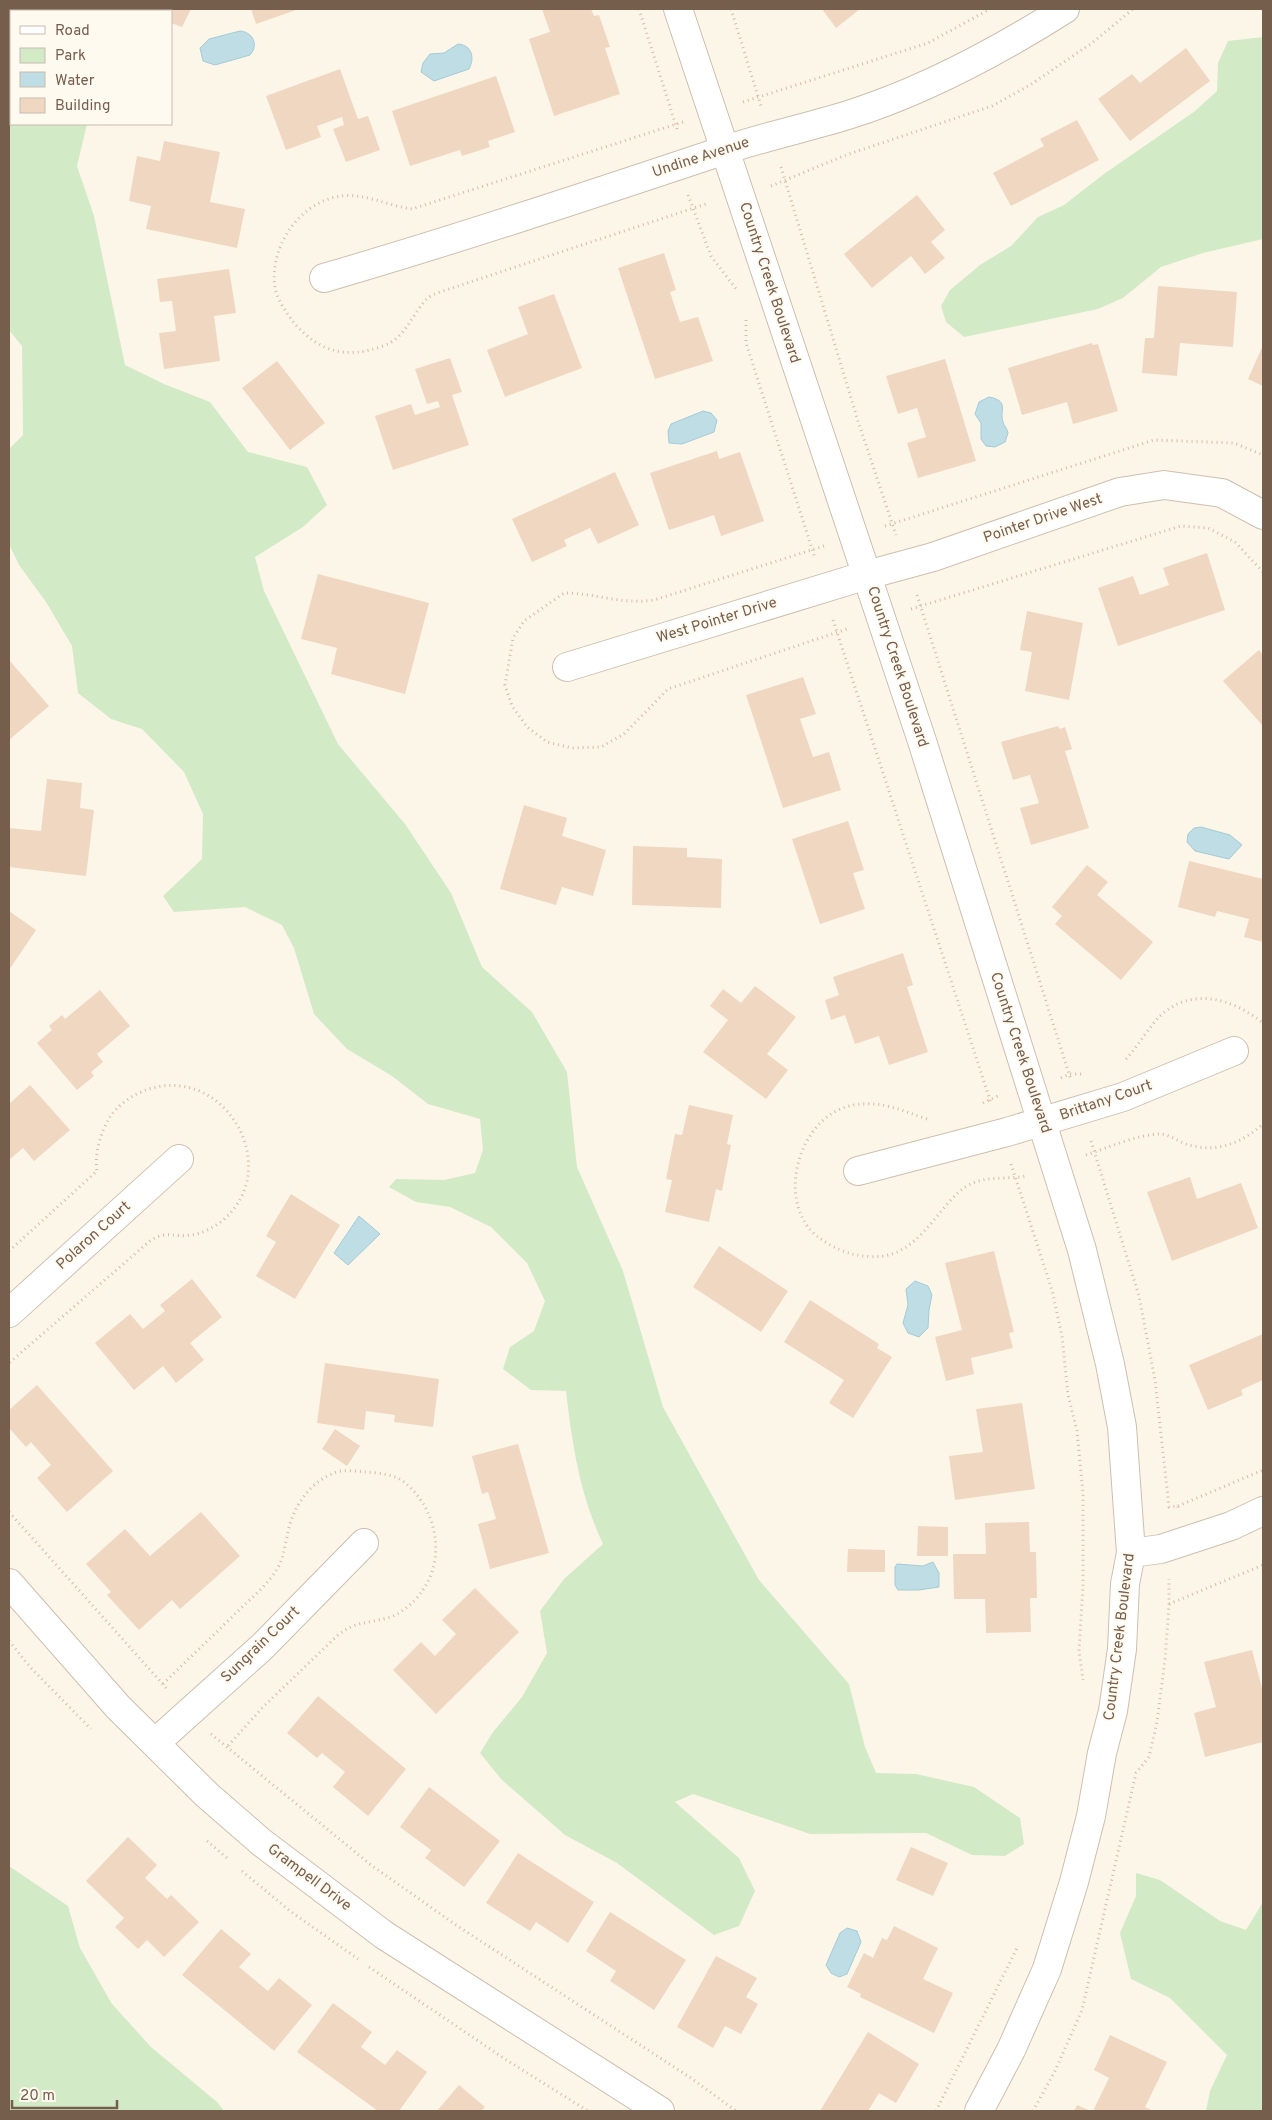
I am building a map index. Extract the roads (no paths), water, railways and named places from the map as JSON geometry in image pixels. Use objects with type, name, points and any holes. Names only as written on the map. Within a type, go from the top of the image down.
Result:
[{"type":"street","name":"Country Creek Boulevard","points":[[678,9],[922,741],[1042,1122],[1082,1250],[1110,1364],[1122,1427],[1131,1553],[1125,1584],[1122,1649],[1113,1711],[1102,1753],[1091,1816],[1074,1882],[1047,1969],[1011,2050],[979,2111]]},
{"type":"street","name":"Undine Avenue","points":[[324,278],[436,245],[725,150],[849,115],[922,87],[980,59],[1065,9]]},
{"type":"street","name":"Pointer Drive West","points":[[867,575],[932,557],[1120,492],[1164,485],[1222,493],[1263,515]]},
{"type":"street","name":"West Pointer Drive","points":[[567,667],[867,575]]},
{"type":"street","name":"Brittany Court","points":[[858,1172],[1002,1134],[1123,1097],[1234,1051]]},
{"type":"street","name":"Polaron Court","points":[[9,1313],[179,1159]]},
{"type":"street","points":[[1131,1553],[1161,1549],[1231,1526],[1263,1510]]},
{"type":"street","name":"Sungrain Court","points":[[155,1743],[262,1647],[364,1543]]},
{"type":"street","name":"Grampell Drive","points":[[9,1583],[118,1707],[207,1795],[261,1842],[384,1935],[660,2111]]},
{"type":"water","points":[[240,31],[251,36],[253,40],[254,47],[250,55],[215,65],[203,61],[200,48],[209,39]]},
{"type":"water","points":[[458,44],[469,49],[471,53],[472,61],[469,69],[434,81],[421,72],[423,63],[430,54],[444,53]]},
{"type":"water","points":[[989,397],[1002,404],[1002,418],[1008,433],[1005,442],[995,447],[986,446],[981,439],[981,423],[975,414],[979,402]]},
{"type":"water","points":[[703,411],[711,413],[717,420],[714,432],[682,444],[669,443],[668,431],[671,424]]},
{"type":"water","points":[[1201,827],[1230,835],[1242,845],[1229,859],[1195,851],[1187,842],[1188,834],[1194,828]]},
{"type":"water","points":[[359,1216],[380,1234],[348,1265],[334,1253]]},
{"type":"water","points":[[915,1281],[928,1286],[932,1295],[928,1328],[919,1337],[908,1333],[903,1323],[908,1305],[906,1289]]},
{"type":"water","points":[[933,1562],[939,1573],[939,1587],[919,1590],[898,1590],[895,1585],[895,1567],[897,1564],[923,1566]]},
{"type":"water","points":[[847,1928],[857,1931],[861,1942],[847,1974],[839,1977],[831,1973],[826,1965],[840,1933]]}]
